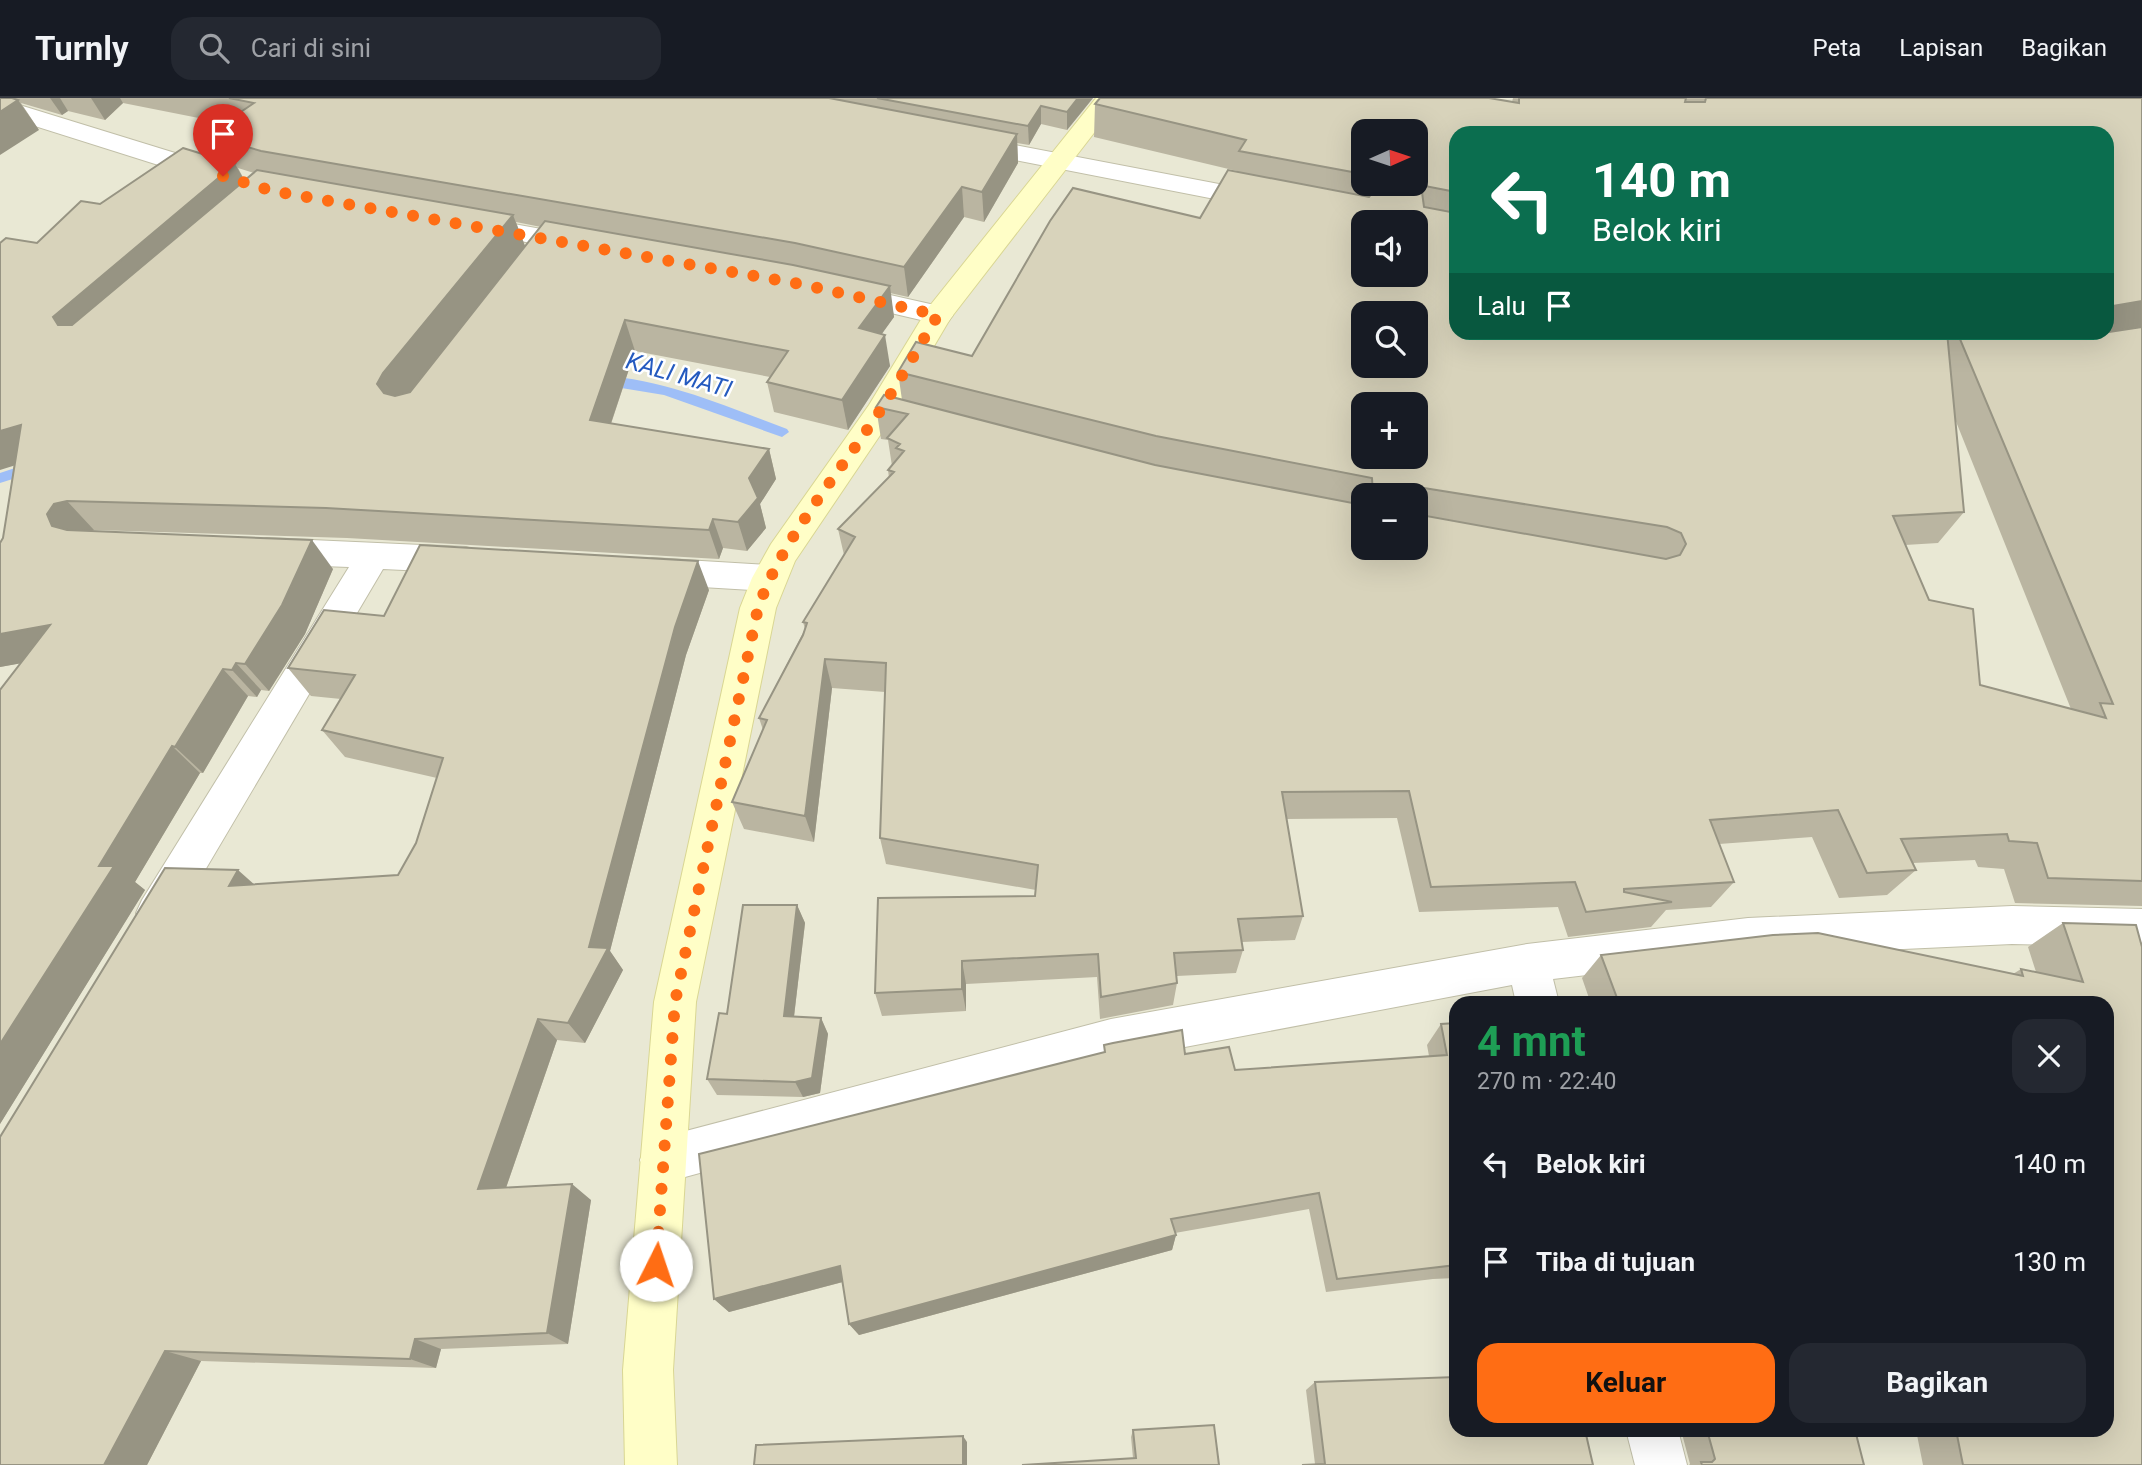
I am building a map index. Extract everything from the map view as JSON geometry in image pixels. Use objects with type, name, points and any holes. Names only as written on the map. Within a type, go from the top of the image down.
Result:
[{"type":"street","points":[[651,1465],[648,1370],[675,1002],[749,642],[769,578],[783,553],[893,415],[938,315],[1109,98]]},
{"type":"street","points":[[0,107],[243,182]]},
{"type":"street","points":[[944,139],[1286,204]]},
{"type":"street","points":[[444,220],[542,249],[611,250]]},
{"type":"street","points":[[812,287],[938,315]]},
{"type":"street","points":[[241,550],[497,562]]},
{"type":"street","points":[[137,947],[374,555]]},
{"type":"street","points":[[619,569],[769,578]]},
{"type":"street","points":[[663,1160],[1111,1041],[1527,963],[1748,937],[2012,925],[2142,928]]},
{"type":"street","points":[[1527,963],[1536,996]]},
{"type":"street","points":[[1654,1437],[1661,1465]]},
{"type":"shaded area","points":[[0,98],[2142,98],[2142,1465],[0,1465]]},
{"type":"building","points":[[0,98],[12,98],[18,100],[0,112]]},
{"type":"building","points":[[229,98],[829,98],[1017,134],[982,192],[962,187],[904,267],[795,243],[261,151],[207,135],[254,103]]},
{"type":"building","points":[[877,98],[1078,98],[1067,112],[1041,106],[1028,126]]},
{"type":"building","points":[[1100,98],[1489,98],[1519,103],[1519,98],[1686,98],[1685,102],[1705,102],[1706,98],[2142,98],[2142,301],[2114,306],[2114,126],[1449,126],[1449,191],[1428,187],[1428,119],[1351,119],[1351,172],[1239,151],[1246,140],[1095,104]]},
{"type":"building","points":[[183,148],[235,164],[53,317],[58,325],[72,325],[257,170],[513,215],[383,373],[377,384],[384,393],[395,396],[410,392],[545,221],[793,265],[890,286],[859,328],[885,335],[842,400],[767,382],[788,351],[625,320],[590,420],[769,449],[749,478],[758,498],[738,522],[713,519],[709,530],[326,508],[67,501],[54,504],[47,514],[52,526],[67,530],[312,540],[282,605],[245,664],[236,663],[232,670],[223,669],[175,747],[172,746],[99,866],[114,866],[0,1044],[0,690],[50,625],[0,634],[0,543],[21,425],[0,431],[0,243],[6,238],[37,243],[81,201],[100,204]]},
{"type":"building","points":[[1228,170],[1351,194],[1351,196],[1423,196],[1424,207],[1449,212],[1449,340],[1948,340],[1964,512],[1893,516],[1929,600],[1973,609],[1980,685],[2106,718],[2100,703],[2113,704],[1960,340],[2114,340],[2114,331],[2142,327],[2142,881],[2048,878],[2037,843],[2009,841],[2007,834],[1901,839],[1916,870],[1867,873],[1838,810],[1710,820],[1734,882],[1624,889],[1624,892],[1672,902],[1586,912],[1575,882],[1431,887],[1409,791],[1282,792],[1303,916],[1238,919],[1243,950],[1174,953],[1177,983],[1101,997],[1098,954],[962,961],[962,989],[875,993],[878,898],[1035,896],[1038,865],[880,838],[886,663],[825,659],[805,816],[732,802],[767,720],[759,718],[803,635],[807,623],[803,622],[855,537],[838,529],[894,472],[888,470],[904,451],[896,448],[900,444],[887,438],[908,414],[876,407],[884,395],[1155,465],[1351,503],[1351,560],[1428,560],[1428,516],[1666,559],[1680,555],[1686,544],[1681,533],[1667,527],[1428,489],[1428,483],[1372,483],[1372,478],[1156,436],[898,372],[916,342],[972,356],[1050,221],[1073,188],[1200,218]]},
{"type":"building","points":[[420,545],[698,561],[675,627],[589,947],[608,948],[568,1023],[538,1019],[478,1189],[572,1184],[547,1333],[415,1339],[410,1359],[165,1351],[104,1465],[0,1465],[0,1137],[165,868],[238,870],[229,886],[398,875],[416,843],[443,758],[322,730],[355,675],[288,668],[324,610],[384,616]]},
{"type":"building","points":[[743,905],[797,905],[784,1016],[821,1018],[812,1078],[795,1082],[707,1079],[719,1013],[727,1014]]},
{"type":"building","points":[[2063,923],[2136,925],[2142,947],[2142,1465],[1963,1465],[1957,1437],[2114,1437],[2114,996],[1616,996],[1601,955],[1773,935],[1818,933],[2023,976],[2021,969],[2083,982]]},
{"type":"building","points":[[1449,1023],[1449,1266],[1337,1279],[1319,1193],[1171,1219],[1176,1235],[849,1324],[840,1266],[714,1299],[699,1154],[1105,1052],[1104,1045],[1182,1030],[1185,1054],[1229,1047],[1235,1070],[1447,1055],[1441,1024]]},
{"type":"building","points":[[1449,1377],[1449,1437],[1587,1437],[1593,1465],[1302,1465],[1325,1464],[1315,1382]]},
{"type":"building","points":[[1214,1425],[1219,1465],[1022,1465],[1136,1458],[1133,1430]]},
{"type":"building","points":[[963,1436],[963,1465],[754,1465],[756,1445]]},
{"type":"building","points":[[1709,1437],[1857,1437],[1864,1465],[1702,1465],[1701,1462],[1712,1462],[1715,1459]]},
{"type":"waterway","name":"KALI MATI","points":[[602,381],[643,385],[782,432]]},
{"type":"waterway","name":"KALI MATI","points":[[0,478],[33,467]]},
{"type":"route","points":[[223,176],[273,191],[800,284],[938,315],[880,412],[783,553],[769,578],[758,608],[675,1002],[656,1265]]}]
